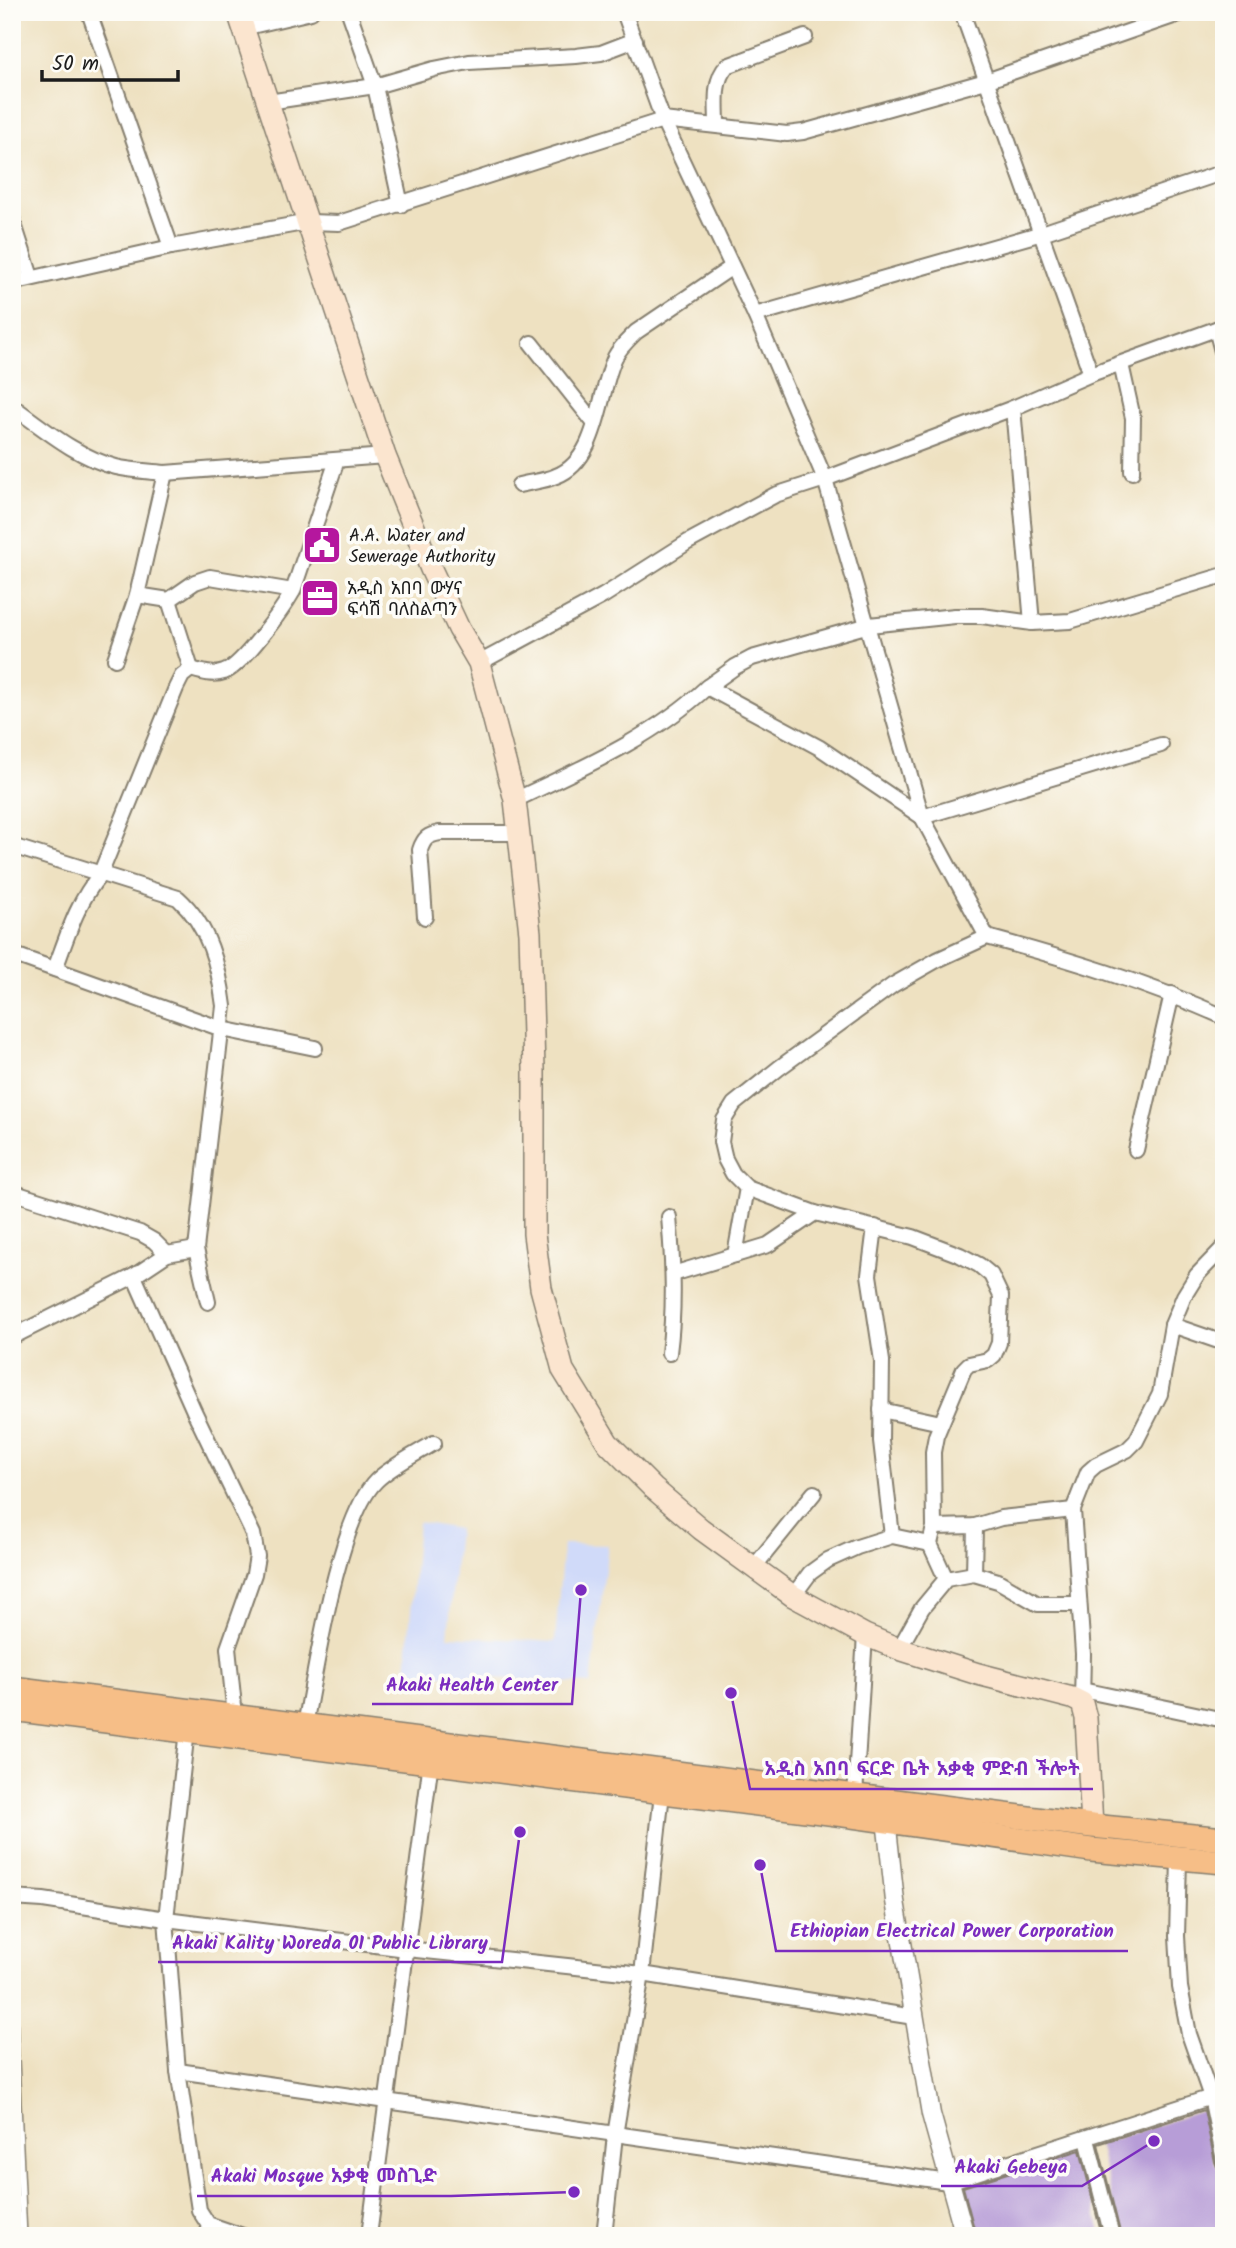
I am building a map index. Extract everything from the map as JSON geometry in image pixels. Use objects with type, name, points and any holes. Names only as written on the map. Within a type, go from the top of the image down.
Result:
[{"type":"main road","points":[[241,20],[385,456],[431,569],[459,629],[479,663],[515,800],[530,947],[534,1069],[534,1234],[541,1289],[563,1370],[608,1443],[653,1488],[691,1521],[793,1596],[864,1635],[900,1649],[978,1674],[1072,1698],[1082,1697],[1086,1718],[1092,1826]]},
{"type":"main road","points":[[12,1688],[305,1725],[663,1782],[852,1816],[885,1811],[1224,1839]]},
{"type":"main road","points":[[12,1709],[431,1761],[855,1796],[885,1811],[1091,1850],[1224,1862]]},
{"type":"street","points":[[89,12],[171,247]]},
{"type":"street","points":[[241,20],[311,12]]},
{"type":"street","points":[[349,12],[375,86],[401,205]]},
{"type":"street","points":[[624,12],[663,120],[755,315],[825,479],[922,817],[987,937]]},
{"type":"street","points":[[962,12],[1091,374]]},
{"type":"street","points":[[12,283],[171,247],[309,222],[339,223],[663,120],[777,133],[803,132],[986,80],[1185,12]]},
{"type":"street","points":[[717,125],[718,79],[721,72],[727,66],[805,37]]},
{"type":"street","points":[[268,102],[375,86],[469,62],[576,56],[601,52],[635,40]]},
{"type":"street","points":[[755,315],[1041,233],[1224,172]]},
{"type":"street","points":[[12,218],[31,277]]},
{"type":"street","points":[[519,485],[557,476],[581,459],[615,359],[623,346],[636,332],[732,267]]},
{"type":"street","points":[[479,663],[604,596],[742,511],[794,487],[825,479],[1013,408],[1091,374],[1220,328],[1224,359]]},
{"type":"street","points":[[531,343],[595,424]]},
{"type":"street","points":[[1121,364],[1133,418],[1132,472]]},
{"type":"street","points":[[12,406],[83,453],[114,467],[165,473],[385,456]]},
{"type":"street","points":[[1013,408],[1032,623]]},
{"type":"street","points":[[191,669],[209,674],[224,672],[236,665],[283,609],[293,591],[337,460]]},
{"type":"street","points":[[115,659],[137,595],[165,473]]},
{"type":"street","points":[[515,800],[623,747],[687,706],[706,687],[752,658],[869,625],[955,615],[1032,623],[1070,621],[1224,575]]},
{"type":"street","points":[[137,595],[169,600],[195,582],[210,577],[293,591]]},
{"type":"street","points":[[169,600],[191,669]]},
{"type":"street","points":[[55,969],[82,900],[100,875],[176,688],[182,677],[191,669]]},
{"type":"street","points":[[706,687],[820,748],[922,817]]},
{"type":"street","points":[[922,817],[1161,745]]},
{"type":"street","points":[[425,916],[420,850],[423,840],[440,833],[519,833]]},
{"type":"street","points":[[12,846],[178,898],[200,924],[219,970],[223,1006],[196,1249],[208,1302]]},
{"type":"street","points":[[946,1579],[930,1544],[934,1527],[933,1452],[941,1423],[964,1369],[969,1364],[988,1360],[994,1355],[999,1343],[1001,1296],[991,1275],[979,1265],[913,1237],[815,1213],[747,1188],[733,1174],[725,1159],[721,1142],[724,1120],[734,1104],[893,985],[937,960],[987,937],[1078,962],[1172,994],[1224,1017]]},
{"type":"street","points":[[12,954],[222,1029],[315,1048]]},
{"type":"street","points":[[1136,1150],[1172,994]]},
{"type":"street","points":[[736,1255],[747,1188]]},
{"type":"street","points":[[12,1192],[140,1233],[167,1254]]},
{"type":"street","points":[[673,1274],[768,1245],[815,1213]]},
{"type":"street","points":[[669,1217],[673,1274],[673,1326],[669,1353]]},
{"type":"street","points":[[875,1227],[869,1275],[882,1362],[881,1441],[892,1536]]},
{"type":"street","points":[[1224,1247],[1197,1275],[1184,1296],[1172,1325],[1160,1394],[1136,1441],[1127,1450],[1096,1465],[1088,1472],[1073,1510],[1083,1654],[1082,1697],[1224,1720]]},
{"type":"street","points":[[12,1337],[134,1276],[167,1254],[196,1249]]},
{"type":"street","points":[[134,1276],[253,1534],[257,1556],[254,1574],[228,1648],[235,1716]]},
{"type":"street","points":[[1172,1325],[1224,1343]]},
{"type":"street","points":[[881,1410],[941,1423]]},
{"type":"street","points":[[305,1725],[325,1624],[342,1556],[359,1505],[376,1480],[434,1443]]},
{"type":"street","points":[[754,1567],[814,1493]]},
{"type":"street","points":[[934,1527],[975,1526],[1001,1518],[1073,1510]]},
{"type":"street","points":[[974,1574],[975,1526]]},
{"type":"street","points":[[793,1596],[810,1573],[828,1560],[858,1547],[892,1536],[930,1544]]},
{"type":"street","points":[[900,1649],[922,1608],[946,1579],[974,1574],[998,1581],[1038,1604],[1079,1604]]},
{"type":"street","points":[[855,1796],[864,1635]]},
{"type":"street","points":[[187,1730],[166,1919],[178,2071],[199,2210],[208,2224],[243,2236]]},
{"type":"street","points":[[369,2236],[431,1761]]},
{"type":"street","points":[[604,2236],[615,2134],[642,1973],[663,1782]]},
{"type":"street","points":[[885,1811],[895,1901],[931,2114],[965,2236]]},
{"type":"street","points":[[1179,1859],[1177,1937],[1180,1987],[1189,2034],[1217,2095],[1224,2160]]},
{"type":"street","points":[[12,1898],[407,1949],[642,1973],[914,2017]]},
{"type":"street","points":[[178,2071],[948,2182],[1217,2095]]},
{"type":"street","points":[[1087,2139],[1112,2236]]},
{"type":"lane","points":[[13,2015],[23,2236]]},
{"type":"lane","points":[[12,2216],[22,2217]]},
{"type":"shaded area","points":[[418,1522],[458,1529],[448,1636],[555,1642],[563,1544],[608,1545],[591,1684],[406,1673]]},
{"type":"building","points":[[1204,2110],[1215,2162],[1217,2167],[1224,2169],[1224,2236],[1121,2236],[1098,2144]]},
{"type":"building","points":[[1080,2150],[1102,2236],[976,2236],[963,2187]]},
{"type":"place","name":"A.A. Water and Sewerage Authority","points":[[322,545]]},
{"type":"place","name":"አዲስ አበባ ውሃና ፍሳሽ ባለስልጣን","points":[[320,598]]},
{"type":"place","name":"Akaki Health Center","points":[[581,1590]]},
{"type":"place","name":"አዲስ አበባ ፍርድ ቤት አቃቂ ምድብ ችሎት","points":[[731,1693]]},
{"type":"place","name":"Akaki Kality Woreda 01 Public Library","points":[[520,1832]]},
{"type":"place","name":"Ethiopian Electrical Power Corporation","points":[[760,1865]]},
{"type":"place","name":"Akaki Gebeya","points":[[1154,2141]]},
{"type":"place","name":"Akaki Mosque አቃቂ መስጊድ","points":[[574,2192]]}]
